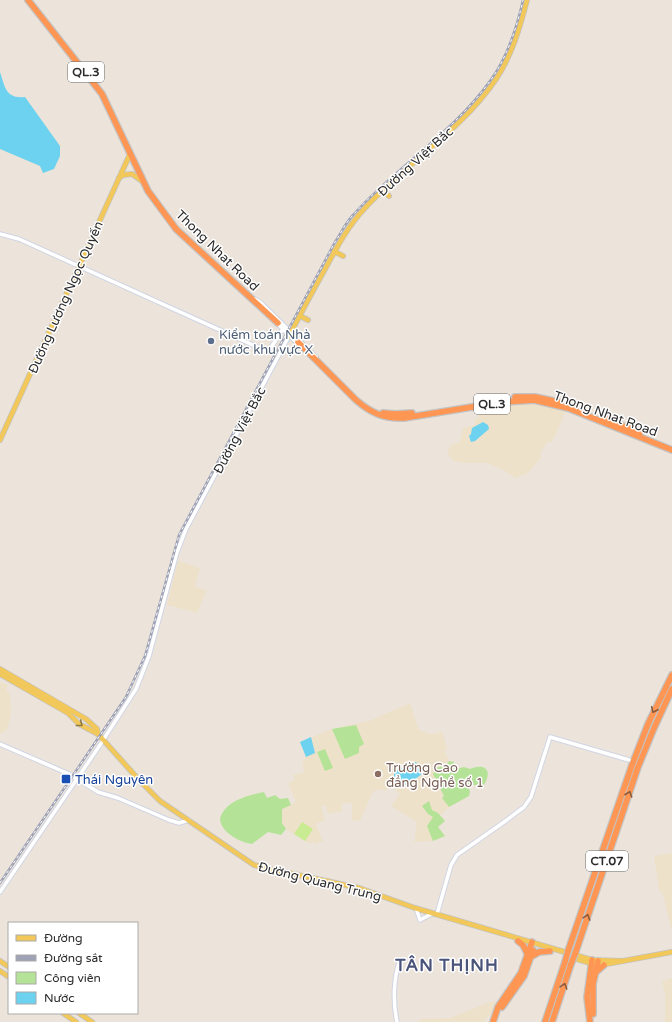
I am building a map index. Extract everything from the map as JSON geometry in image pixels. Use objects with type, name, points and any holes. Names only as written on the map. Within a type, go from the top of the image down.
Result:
[{"type":"highway","name":"QL.3","points":[[28,0],[102,94],[143,182]]},
{"type":"highway","name":"Thong Nhat Road","points":[[143,182],[176,229],[278,322]]},
{"type":"highway","name":"Thong Nhat Road","points":[[298,341],[363,402],[387,416],[503,402],[534,400],[563,406],[672,446]]},
{"type":"highway","name":"Thong Nhat Road","points":[[611,423],[672,450]]},
{"type":"highway","name":"CT.07","points":[[544,1022],[632,765],[648,724],[672,675]]},
{"type":"highway","name":"CT.07","points":[[553,1022],[556,1008],[638,767],[672,689]]},
{"type":"highway","points":[[518,941],[523,945],[530,956]]},
{"type":"highway","points":[[496,1022],[501,1009],[524,976],[533,944]]},
{"type":"highway","points":[[493,1022],[495,1012],[516,982],[530,956],[539,952],[550,951]]},
{"type":"highway","points":[[593,962],[590,967],[593,974]]},
{"type":"highway","points":[[593,962],[592,997],[594,1022]]},
{"type":"highway","points":[[590,1022],[587,997],[593,974],[604,965]]},
{"type":"main road","name":"Đường Việt Bắc","points":[[290,334],[334,251],[355,220],[384,190],[450,130],[478,102],[491,86],[514,43],[527,0]]},
{"type":"main road","name":"Đường Lương Ngọc Quyến","points":[[0,440],[130,154]]},
{"type":"main road","points":[[117,181],[123,175],[132,174],[143,182]]},
{"type":"main road","points":[[384,190],[389,196]]},
{"type":"main road","points":[[334,251],[343,256]]},
{"type":"main road","points":[[300,316],[308,320]]},
{"type":"main road","points":[[0,669],[3,674],[68,713],[79,724],[101,737]]},
{"type":"main road","name":"Đường Quang Trung","points":[[3,674],[86,719],[97,729],[101,737],[152,794],[243,858],[254,864],[265,868],[359,888],[415,908],[508,935],[550,951],[604,965],[672,952]]},
{"type":"main road","name":"Đường Quang Trung","points":[[508,935],[518,941],[593,962],[623,961]]},
{"type":"main road","points":[[64,1014],[76,1022]]},
{"type":"main road","points":[[80,1014],[92,1022]]},
{"type":"street","points":[[0,234],[19,239],[264,350],[270,349],[283,329]]},
{"type":"street","points":[[254,299],[283,329],[290,334]]},
{"type":"street","points":[[254,299],[260,302],[323,366]]},
{"type":"street","name":"Đường Việt Bắc","points":[[0,892],[77,779],[101,737],[140,680],[149,656],[177,552],[186,529],[290,334]]},
{"type":"street","points":[[415,908],[420,920],[435,913],[451,865],[457,855],[524,807],[531,797],[550,737],[629,760]]},
{"type":"street","points":[[0,744],[77,779],[96,791],[118,798],[169,820],[179,823],[189,820]]},
{"type":"street","points":[[397,1022],[395,996],[396,976],[400,960]]},
{"type":"shaded area","points":[[531,403],[566,411],[554,438],[550,443],[547,442],[540,454],[542,456],[528,473],[516,478],[487,463],[464,463],[454,461],[449,456],[447,452],[451,445],[460,442],[463,428],[475,425],[475,419],[479,418],[478,410]]},
{"type":"shaded area","points":[[178,561],[200,568],[195,587],[207,590],[197,613],[167,605]]},
{"type":"shaded area","points":[[0,682],[8,685],[6,692],[10,693],[11,715],[7,729],[2,734],[0,733]]},
{"type":"shaded area","name":"Trường Cao đẳng Nghề số 1","points":[[410,703],[419,730],[432,734],[442,731],[447,749],[444,750],[449,761],[454,762],[460,776],[470,791],[468,797],[453,804],[440,815],[445,821],[438,827],[445,836],[433,841],[414,842],[417,822],[391,806],[400,794],[391,786],[385,791],[379,789],[373,792],[360,820],[352,821],[352,803],[341,804],[343,811],[328,814],[325,805],[321,806],[325,820],[316,824],[323,841],[316,844],[312,842],[310,844],[284,828],[282,823],[282,809],[296,802],[288,783],[295,780],[293,775],[304,772],[302,763],[306,757],[300,742],[332,729],[369,721]]},
{"type":"shaded area","points":[[672,853],[672,932],[663,895],[659,890],[654,856]]},
{"type":"shaded area","points":[[672,978],[672,1022],[665,1022],[665,994],[662,981]]},
{"type":"shaded area","points":[[499,1001],[490,1015],[485,1019],[485,1022],[420,1022],[419,1019],[450,1018],[489,1002]]},
{"type":"green space","points":[[356,725],[364,744],[359,747],[359,753],[345,759],[332,729]]},
{"type":"green space","points":[[325,749],[333,768],[325,771],[317,752]]},
{"type":"green space","points":[[449,761],[454,762],[456,769],[464,767],[470,769],[475,767],[483,767],[486,769],[488,775],[484,785],[468,785],[470,792],[469,796],[449,807],[442,798],[444,796],[433,774],[436,768],[446,765]]},
{"type":"green space","points":[[264,792],[267,798],[275,795],[280,799],[288,798],[291,805],[282,809],[282,823],[286,829],[281,835],[268,832],[252,844],[237,839],[227,833],[221,824],[220,819],[226,808],[232,803],[245,797]]},
{"type":"green space","points":[[429,801],[432,810],[438,813],[445,821],[438,827],[445,836],[433,841],[427,826],[433,817],[428,814],[422,806]]},
{"type":"green space","points":[[302,822],[313,829],[305,841],[294,834]]},
{"type":"water","points":[[0,72],[5,87],[10,94],[18,97],[25,97],[60,146],[60,156],[54,169],[43,173],[40,166],[0,149]]},
{"type":"water","points":[[483,422],[488,425],[489,429],[475,441],[471,442],[469,436],[472,428]]},
{"type":"water","points":[[311,737],[315,753],[306,757],[300,742]]},
{"type":"water","points":[[416,762],[422,774],[407,785],[398,784],[394,778],[394,771]]},
{"type":"railway","points":[[0,883],[126,697],[145,656],[179,535],[348,220],[370,197],[442,134],[475,100],[496,72],[511,42],[523,0]]},
{"type":"place","name":"Kiểm toán Nhà nước khu vực X","points":[[211,341]]},
{"type":"place","name":"Trường Cao đẳng Nghề số 1","points":[[378,774]]},
{"type":"place","name":"Thái Nguyên","points":[[66,779]]},
{"type":"district","name":"TÂN THỊNH","points":[[447,965]]}]
